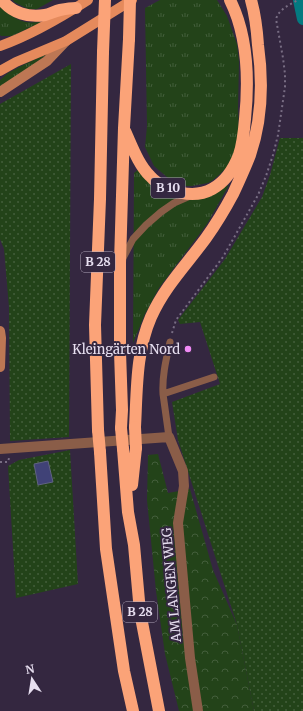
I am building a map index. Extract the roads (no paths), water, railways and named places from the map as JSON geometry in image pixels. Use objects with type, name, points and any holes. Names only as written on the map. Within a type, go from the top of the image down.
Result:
[{"type":"highway","points":[[2,0],[6,5],[17,12],[30,16],[44,15],[60,10],[76,8]]},
{"type":"highway","name":"B 28","points":[[105,0],[95,325],[98,430],[106,549],[124,670],[133,711]]},
{"type":"highway","name":"B 10","points":[[131,0],[124,128],[140,164],[150,177],[164,186],[187,194],[209,191],[220,184],[227,177],[239,153],[244,136],[247,94],[244,44],[230,0]]},
{"type":"highway","points":[[128,512],[136,448],[135,426],[138,361],[143,339],[151,317],[160,299],[172,281],[207,237],[225,209],[250,155],[258,119],[261,96],[257,34],[251,0]]},
{"type":"highway","name":"B 28","points":[[124,128],[120,263],[121,428],[128,512],[134,545],[140,612],[159,711]]},
{"type":"main road","points":[[0,46],[15,41],[33,32],[88,0]]},
{"type":"main road","name":"B 10","points":[[0,70],[66,41],[131,0]]},
{"type":"main road","points":[[0,92],[47,61],[66,41]]},
{"type":"main road","points":[[0,336],[0,368]]},
{"type":"street","points":[[0,449],[169,437]]},
{"type":"street","name":"AM LANGEN WEG","points":[[169,437],[183,471],[184,486],[178,523],[190,658],[198,711]]},
{"type":"lane","points":[[120,263],[133,239],[146,225],[174,203],[193,194]]},
{"type":"lane","points":[[169,437],[162,383],[170,342]]},
{"type":"lane","points":[[163,394],[214,377]]},
{"type":"waterway","points":[[299,0],[303,19]]},
{"type":"place","name":"Kleingärten Nord","points":[[188,349]]}]
